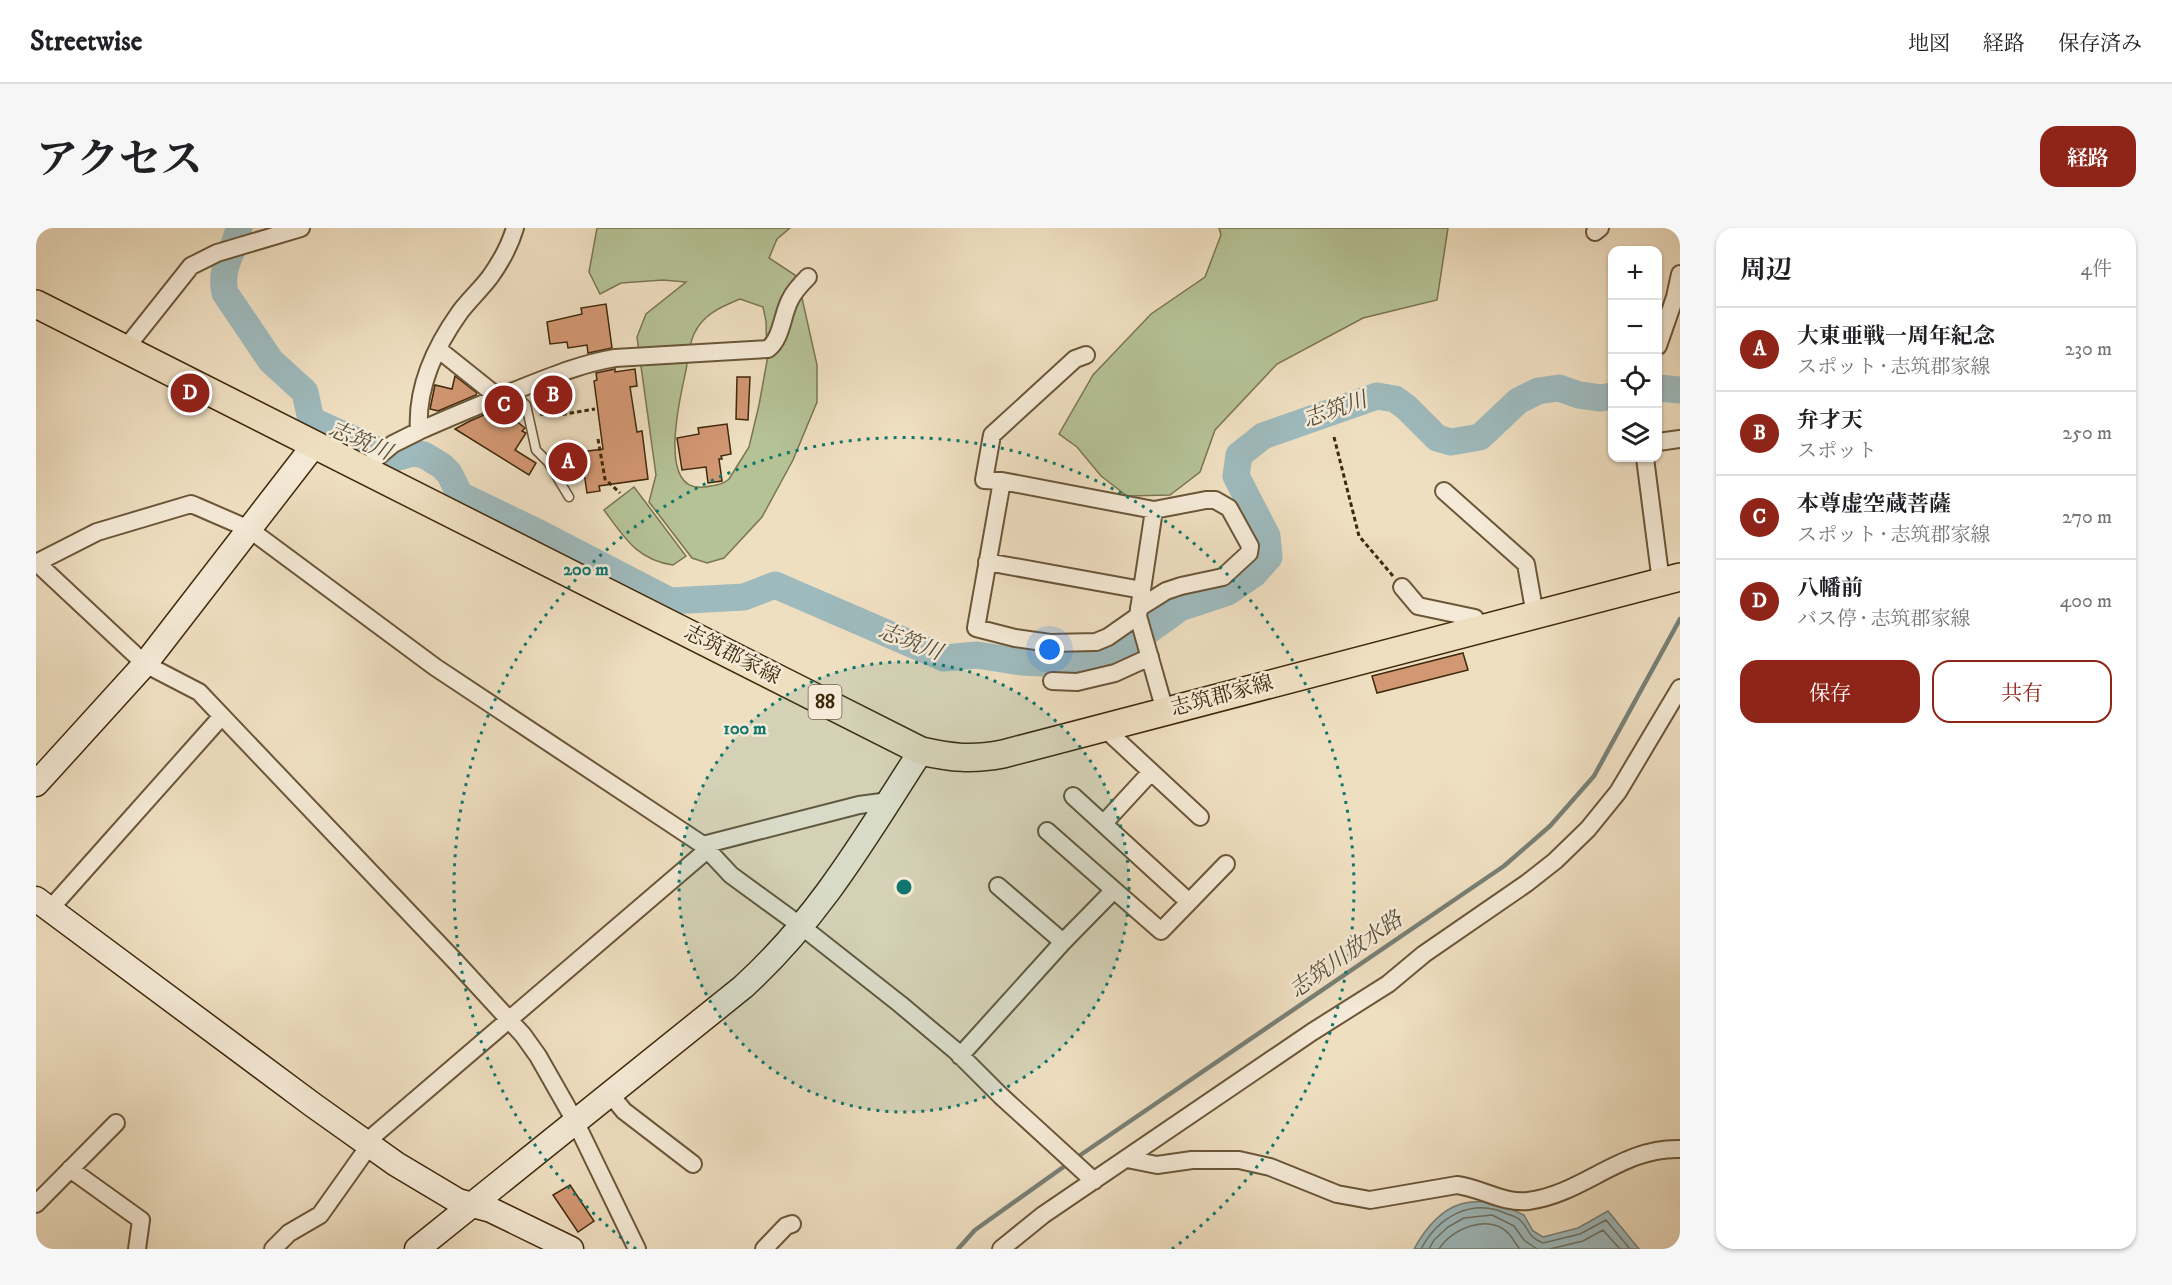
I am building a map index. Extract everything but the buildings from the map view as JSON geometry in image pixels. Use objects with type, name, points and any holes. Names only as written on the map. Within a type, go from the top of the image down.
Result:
[{"type":"main road","name":"志筑郡家線","points":[[36,304],[315,444],[368,465],[921,751],[959,759],[989,757],[1671,579]]},
{"type":"street","points":[[125,349],[191,266],[255,238],[301,228]]},
{"type":"street","points":[[419,431],[418,415],[421,394],[432,359],[461,311],[490,277],[515,228]]},
{"type":"street","points":[[1662,336],[1678,296],[1680,274]]},
{"type":"street","points":[[368,465],[393,444],[419,431],[467,409],[569,369],[615,358],[768,349],[772,346],[780,329],[790,299],[808,277]]},
{"type":"street","points":[[438,349],[505,394]]},
{"type":"street","points":[[1002,481],[976,628],[1015,638],[1050,643],[1096,642],[1108,637],[1139,616],[1166,591],[1223,577],[1249,553],[1250,546],[1229,508],[1215,500],[1154,510],[1002,481],[984,480],[992,435],[1075,359],[1086,356]]},
{"type":"street","points":[[1662,441],[1680,439]]},
{"type":"street","points":[[36,784],[145,664],[315,444]]},
{"type":"street","points":[[1646,462],[1671,579]]},
{"type":"street","points":[[1444,491],[1526,564],[1535,615]]},
{"type":"street","points":[[637,1249],[575,1121],[538,1056],[509,1019],[199,692],[145,664],[36,563],[97,532],[191,504],[249,529],[435,667],[704,848],[731,875],[801,926],[900,1004],[960,1056],[1094,1181]]},
{"type":"street","points":[[1154,510],[1139,616],[1165,711]]},
{"type":"street","points":[[987,562],[1142,590]]},
{"type":"street","points":[[1402,587],[1418,606],[1475,618],[1481,629]]},
{"type":"street","points":[[1052,681],[1077,682],[1115,673],[1149,651]]},
{"type":"street","points":[[1001,1249],[1026,1227],[1312,1032],[1388,984],[1433,948],[1555,861],[1588,829],[1618,792],[1680,688]]},
{"type":"street","points":[[222,716],[43,904],[367,1144],[424,1182],[458,1201],[491,1210],[571,1249]]},
{"type":"street","points":[[1102,727],[1200,817]]},
{"type":"street","points":[[417,1249],[743,987],[766,966],[826,896],[854,858],[921,751]]},
{"type":"street","points":[[1104,823],[1151,772]]},
{"type":"street","points":[[1073,796],[1189,902]]},
{"type":"street","points":[[273,1249],[289,1233],[320,1215],[367,1144],[704,848],[859,805],[889,801]]},
{"type":"street","points":[[1047,831],[1161,932],[1226,864]]},
{"type":"street","points":[[998,886],[1063,942]]},
{"type":"street","points":[[960,1056],[1063,942],[1114,890]]},
{"type":"street","points":[[609,1093],[624,1111],[693,1164]]},
{"type":"street","points":[[36,1204],[116,1123]]},
{"type":"street","points":[[1127,1159],[1157,1165],[1192,1160],[1239,1160],[1269,1167],[1337,1194],[1370,1200],[1457,1185],[1517,1202],[1539,1199],[1637,1155],[1663,1149],[1680,1149]]},
{"type":"street","points":[[70,1169],[141,1220],[137,1249]]},
{"type":"street","points":[[764,1249],[786,1226],[792,1224]]},
{"type":"lane","points":[[505,394],[526,405],[534,446],[548,462],[569,497]]},
{"type":"lane","points":[[548,462],[555,461],[563,467]]},
{"type":"path","points":[[526,405],[544,415],[553,416],[595,409]]},
{"type":"path","points":[[1334,437],[1359,536],[1402,587]]},
{"type":"path","points":[[598,439],[604,479],[620,493]]},
{"type":"green space","points":[[597,228],[790,228],[777,239],[769,258],[795,275],[817,365],[817,402],[793,460],[762,517],[724,558],[707,563],[692,558],[649,502],[656,475],[637,337],[646,314],[686,282],[663,280],[621,283],[600,294],[589,272]],"holes":[[[740,299],[763,307],[766,321],[767,361],[749,447],[727,481],[703,487],[689,484],[680,474],[676,459],[675,439],[692,338],[702,321],[719,308]]]},
{"type":"green space","points":[[1219,228],[1448,228],[1437,300],[1363,318],[1277,364],[1215,430],[1200,472],[1170,495],[1127,496],[1101,476],[1077,447],[1059,434],[1093,375],[1151,314],[1205,277],[1221,235]]},
{"type":"green space","points":[[634,487],[686,556],[673,565],[650,558],[632,546],[604,510]]},
{"type":"water","points":[[555,386],[559,389],[560,394],[557,402],[545,405],[540,402],[536,391]]},
{"type":"water","points":[[1494,1201],[1524,1215],[1533,1231],[1543,1237],[1578,1228],[1608,1211],[1639,1249],[1414,1249],[1428,1228],[1446,1211],[1465,1203]]},
{"type":"waterway","name":"志筑川","points":[[239,228],[225,268],[225,293],[271,361],[305,392],[311,420],[395,458],[413,453],[424,455],[449,473],[460,495],[670,601],[744,597],[775,585],[944,658],[977,655],[1021,662],[1086,665],[1099,663],[1116,654],[1180,608],[1228,592],[1254,574],[1269,557],[1267,536],[1236,476],[1239,455],[1263,436],[1377,396],[1395,399],[1437,438],[1451,442],[1480,437],[1518,401],[1538,391],[1559,388],[1579,395],[1608,397]]},
{"type":"waterway","name":"志筑川","points":[[1662,388],[1680,390]]},
{"type":"waterway","name":"志筑川放水路","points":[[1076,1158],[1504,866],[1550,826],[1594,776],[1680,619]]},
{"type":"waterway","name":"志筑川放水路","points":[[958,1249],[975,1230],[1069,1163]]},
{"type":"place","name":"八幡前","points":[[190,393]]},
{"type":"place","name":"弁才天","points":[[553,395]]},
{"type":"place","name":"本尊虚空蔵菩薩","points":[[504,405]]},
{"type":"place","name":"大東亜戦一周年紀念","points":[[568,462]]}]
